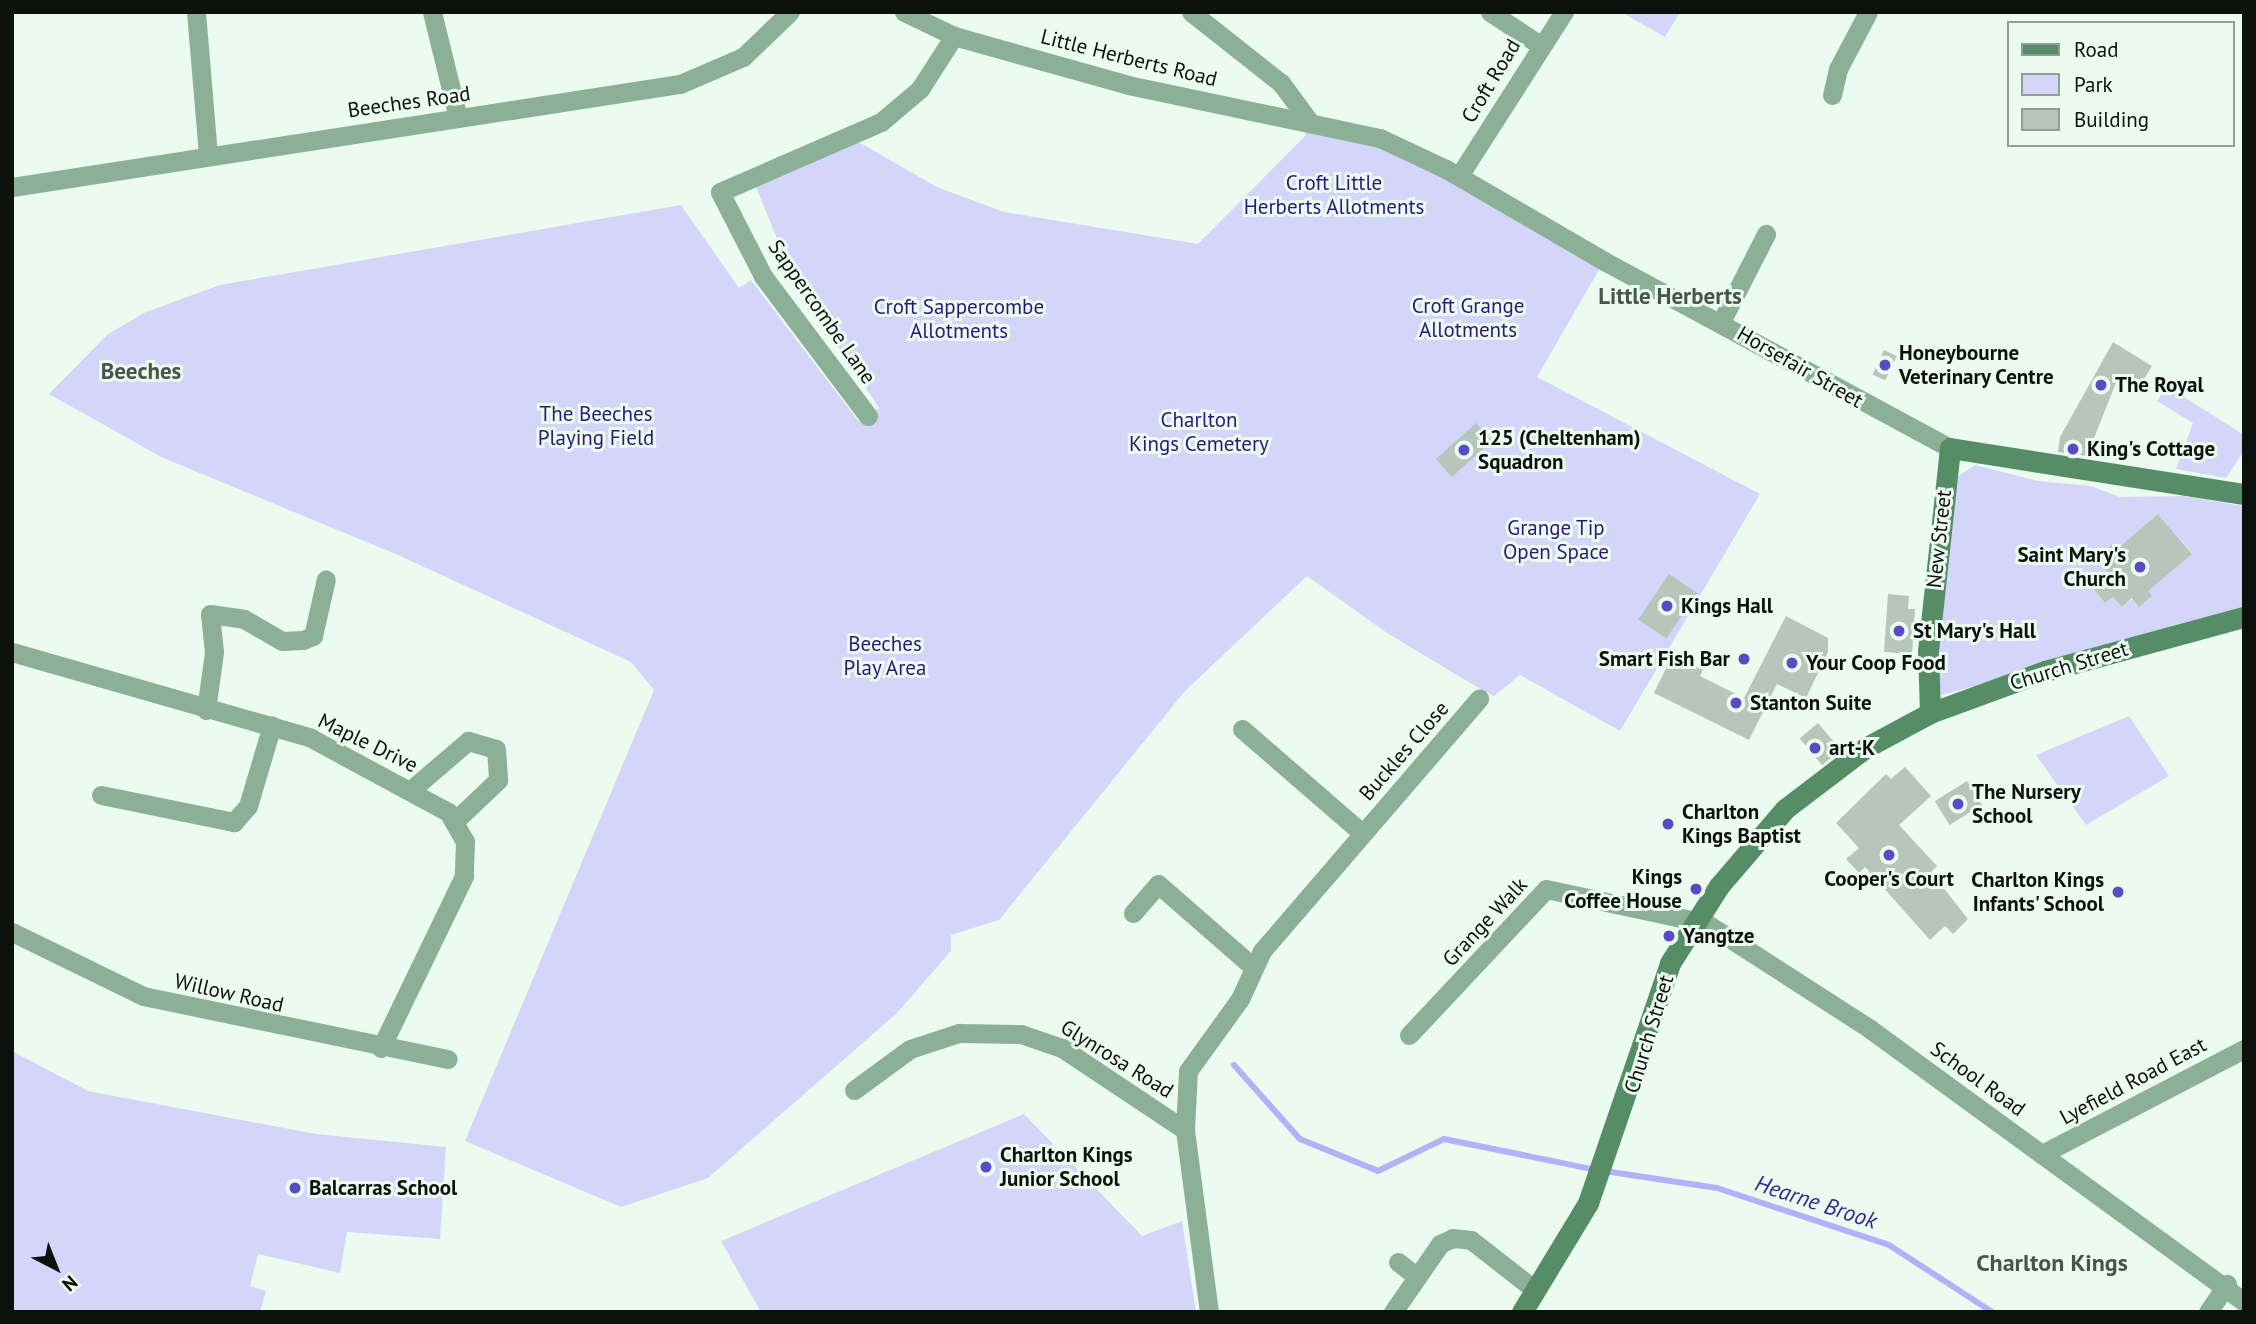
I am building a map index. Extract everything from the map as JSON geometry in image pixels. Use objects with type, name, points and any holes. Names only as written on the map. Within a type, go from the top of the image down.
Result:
[{"type":"street","points":[[197,12],[208,155]]},
{"type":"street","points":[[432,12],[457,118]]},
{"type":"street","name":"Beeches Road","points":[[12,187],[696,80],[743,57],[790,12]]},
{"type":"street","name":"Little Herberts Road","points":[[904,12],[954,36],[1128,85],[1309,121]]},
{"type":"street","points":[[1191,12],[1281,83],[1309,121]]},
{"type":"street","points":[[1490,12],[1540,45]]},
{"type":"street","points":[[1500,12],[1540,45]]},
{"type":"street","name":"Croft Road","points":[[1459,176],[1540,45],[1564,12]]},
{"type":"street","points":[[1832,95],[1838,69],[1868,12]]},
{"type":"street","name":"Sappercombe Lane","points":[[868,416],[763,276],[720,192],[881,122],[920,89],[954,36]]},
{"type":"street","name":"Horsefair Street","points":[[1309,121],[1380,138],[1459,176],[1950,448],[2241,490]]},
{"type":"street","points":[[1721,322],[1766,234]]},
{"type":"street","name":"New Street","points":[[1930,713],[1928,651],[1950,448]]},
{"type":"street","points":[[206,710],[213,679],[209,614],[255,625],[282,641],[313,636],[326,579]]},
{"type":"street","name":"Church Street","points":[[1522,1312],[1588,1203],[1629,1097],[1654,1006],[1696,919],[1791,804],[1865,748],[1930,713],[2056,667],[2244,617]]},
{"type":"street","name":"Maple Drive","points":[[12,652],[206,710],[272,725],[311,738],[412,789],[456,820]]},
{"type":"street","name":"Buckles Close","points":[[1185,1130],[1188,1071],[1240,999],[1253,967],[1362,833],[1479,699]]},
{"type":"street","points":[[101,795],[234,822],[248,806],[272,725]]},
{"type":"street","name":"Buckles Close","points":[[1242,729],[1362,833]]},
{"type":"street","points":[[381,1048],[464,876],[467,853],[456,820],[498,779],[496,749],[468,741],[412,789]]},
{"type":"street","points":[[1133,913],[1158,884],[1253,967]]},
{"type":"street","name":"Grange Walk","points":[[1409,1035],[1546,888],[1696,919]]},
{"type":"street","name":"School Road","points":[[1696,919],[1870,1028],[2227,1284],[2244,1302]]},
{"type":"street","name":"Willow Road","points":[[12,932],[143,996],[381,1048],[448,1059]]},
{"type":"street","name":"Glynrosa Road","points":[[854,1090],[926,1042],[999,1031],[1062,1048],[1185,1130]]},
{"type":"street","name":"Lyefield Road East","points":[[2044,1153],[2244,1049]]},
{"type":"street","points":[[1185,1130],[1209,1312]]},
{"type":"street","points":[[1392,1312],[1440,1244],[1459,1237],[1471,1240],[1535,1290]]},
{"type":"street","points":[[1398,1262],[1417,1277]]},
{"type":"street","points":[[2208,1312],[2227,1284]]},
{"type":"green space","points":[[1621,12],[1680,12],[1665,37]]},
{"type":"green space","points":[[1309,121],[1380,138],[1604,261],[1537,377],[1760,494],[1620,731],[1520,675],[1494,696],[1485,692],[1387,633],[1307,576],[1185,691],[999,920],[951,935],[951,951],[897,1013],[708,1178],[621,1207],[465,1141],[654,690],[631,662],[398,555],[161,457],[49,394],[108,334],[146,312],[220,285],[681,205],[739,288],[751,280],[859,422],[879,408],[793,278],[756,187],[855,140],[937,187],[1004,212],[1198,244],[1305,136]]},
{"type":"green space","points":[[2167,386],[2244,435],[2244,451],[2226,478],[2176,469],[2193,423],[2157,401]]},
{"type":"green space","points":[[1975,465],[2038,481],[2091,486],[2120,497],[2183,496],[2244,506],[2244,612],[1942,695],[1934,689],[1951,517],[1958,476]],"holes":[[[2158,514],[2192,553],[2122,607],[2113,597],[2105,603],[2093,588],[2109,574],[2096,558],[2112,544],[2117,549]]]},
{"type":"green space","points":[[2129,716],[2169,776],[2086,825],[2036,755]]},
{"type":"green space","points":[[12,1051],[88,1091],[316,1134],[446,1147],[440,1239],[347,1232],[340,1273],[258,1254],[250,1286],[266,1291],[260,1312],[12,1312]]},
{"type":"green space","name":"Charlton Kings Junior School","points":[[1024,1114],[1142,1236],[1182,1221],[1196,1312],[761,1312],[721,1241]]},
{"type":"building","name":"The Royal","points":[[2113,342],[2152,366],[2136,392],[2117,380],[2087,456],[2058,452],[2060,437]]},
{"type":"building","name":"Honeybourne Veterinary Centre","points":[[1884,350],[1897,356],[1885,380],[1873,374]]},
{"type":"building","name":"125 (Cheltenham) Squadron","points":[[1476,423],[1492,441],[1452,477],[1436,459]]},
{"type":"building","name":"Saint Mary's Church","points":[[2158,514],[2192,554],[2148,591],[2152,596],[2139,607],[2132,598],[2122,607],[2113,597],[2105,603],[2093,588],[2109,574],[2096,559],[2112,544],[2117,549]]},
{"type":"building","name":"Kings Hall","points":[[1669,574],[1697,593],[1666,639],[1638,620]]},
{"type":"building","name":"St Mary's Hall","points":[[1888,594],[1909,596],[1908,609],[1915,609],[1912,654],[1884,652]]},
{"type":"building","points":[[1786,616],[1828,638],[1828,652],[1806,698],[1777,684],[1749,740],[1654,693],[1673,654],[1703,670],[1700,676],[1744,698]]},
{"type":"building","points":[[1818,723],[1840,750],[1822,765],[1800,738]]},
{"type":"building","name":"Cooper's Court","points":[[1905,767],[1931,796],[1899,825],[1937,866],[1931,872],[1968,919],[1953,934],[1945,926],[1930,940],[1865,867],[1859,873],[1846,859],[1859,848],[1836,823],[1886,774],[1891,779]]},
{"type":"building","name":"The Nursery School","points":[[1967,781],[1982,805],[1950,825],[1935,801]]},
{"type":"waterway","name":"Hearne Brook","points":[[1234,1065],[1300,1139],[1378,1171],[1444,1139],[1592,1169]]},
{"type":"waterway","name":"Hearne Brook","points":[[1611,1172],[1717,1188],[1889,1245],[1992,1312]]},
{"type":"place","name":"Honeybourne Veterinary Centre","points":[[1885,365]]},
{"type":"place","name":"The Royal","points":[[2101,385]]},
{"type":"place","name":"King's Cottage","points":[[2073,449]]},
{"type":"place","name":"125 (Cheltenham) Squadron","points":[[1464,450]]},
{"type":"place","name":"Saint Mary's Church","points":[[2140,567]]},
{"type":"place","name":"Kings Hall","points":[[1667,606]]},
{"type":"place","name":"St Mary's Hall","points":[[1899,631]]},
{"type":"place","name":"Smart Fish Bar","points":[[1744,659]]},
{"type":"place","name":"Your Coop Food","points":[[1792,663]]},
{"type":"place","name":"Stanton Suite","points":[[1736,703]]},
{"type":"place","name":"art-K","points":[[1815,748]]},
{"type":"place","name":"The Nursery School","points":[[1958,804]]},
{"type":"place","name":"Charlton Kings Baptist","points":[[1668,824]]},
{"type":"place","name":"Cooper's Court","points":[[1889,855]]},
{"type":"place","name":"Kings Coffee House","points":[[1696,889]]},
{"type":"place","name":"Charlton Kings Infants' School","points":[[2118,892]]},
{"type":"place","name":"Yangtze","points":[[1669,936]]},
{"type":"place","name":"Charlton Kings Junior School","points":[[986,1167]]},
{"type":"place","name":"Balcarras School","points":[[295,1188]]},
{"type":"district","name":"Little Herberts","points":[[1670,296]]},
{"type":"district","name":"Beeches","points":[[141,371]]},
{"type":"district","name":"Charlton Kings","points":[[2052,1263]]},
{"type":"park label","name":"Croft Little Herberts Allotments","points":[[1334,195]]},
{"type":"park label","name":"Croft Grange Allotments","points":[[1468,318]]},
{"type":"park label","name":"Croft Sappercombe Allotments","points":[[959,319]]},
{"type":"park label","name":"The Beeches Playing Field","points":[[596,426]]},
{"type":"park label","name":"Charlton Kings Cemetery","points":[[1199,432]]},
{"type":"park label","name":"Grange Tip Open Space","points":[[1556,540]]},
{"type":"park label","name":"Beeches Play Area","points":[[885,656]]}]
